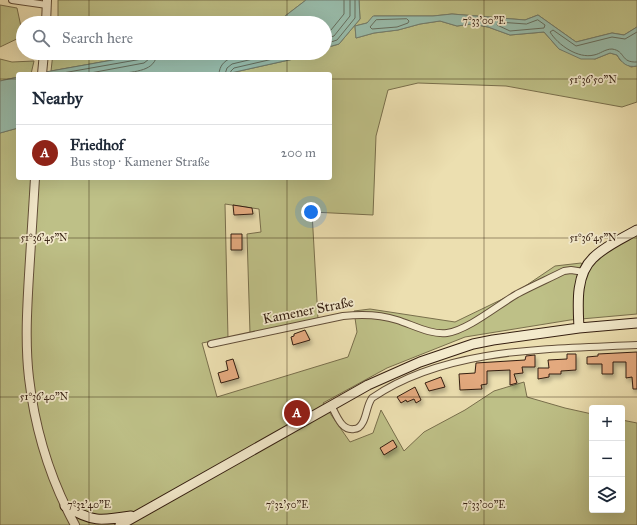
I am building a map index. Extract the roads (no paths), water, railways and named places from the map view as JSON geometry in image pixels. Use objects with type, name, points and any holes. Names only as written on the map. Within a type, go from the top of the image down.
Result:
[{"type":"main road","points":[[580,328],[579,289],[584,272],[591,259],[637,230]]},
{"type":"main road","points":[[120,525],[331,405],[389,375],[420,362],[473,344],[512,336],[637,323]]},
{"type":"main road","points":[[65,506],[92,519],[108,520],[136,516]]},
{"type":"street","points":[[12,0],[47,3],[46,16]]},
{"type":"street","points":[[42,72],[43,60]]},
{"type":"street","points":[[35,180],[27,317],[29,378],[34,414],[52,478],[75,525]]},
{"type":"street","name":"Kamener Straße","points":[[211,344],[343,316],[359,314],[383,317],[433,332],[447,333],[462,328],[488,314],[516,295],[564,271],[571,270],[584,272]]},
{"type":"street","points":[[331,405],[342,424],[353,430],[358,428],[362,423],[372,398],[407,379],[438,367],[473,359],[527,351],[637,345]]},
{"type":"water","points":[[306,0],[359,0],[360,19],[339,44],[332,46],[332,16],[285,16]]},
{"type":"water","points":[[452,14],[525,20],[538,15],[576,42],[612,33],[624,35],[637,27],[637,66],[628,66],[623,63],[617,55],[610,53],[595,59],[581,59],[559,49],[544,32],[510,35],[488,27],[472,24],[457,26],[440,21],[420,24],[398,30],[374,33],[356,38],[355,26],[367,23],[373,16],[433,16]]},
{"type":"water","points":[[113,60],[289,60],[235,72],[45,72]]},
{"type":"water","points":[[16,77],[16,129],[0,133],[0,81]]},
{"type":"place","name":"Friedhof","points":[[297,413]]}]
